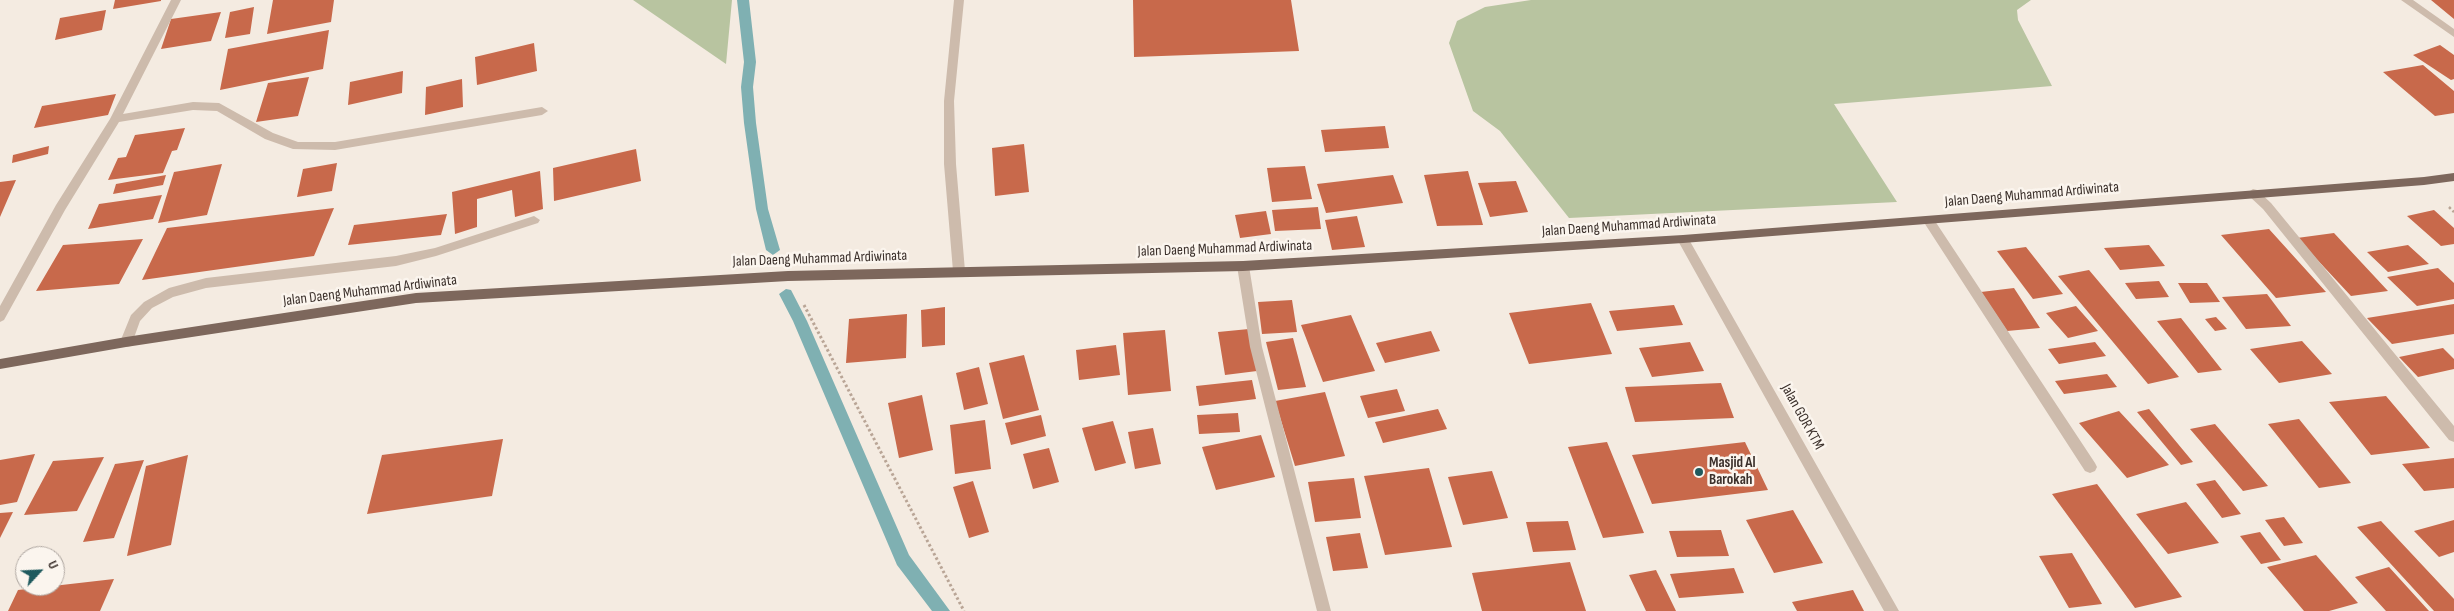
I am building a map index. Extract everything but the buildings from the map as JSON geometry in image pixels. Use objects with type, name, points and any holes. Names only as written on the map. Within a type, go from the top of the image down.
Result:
[{"type":"main road","name":"Jalan Daeng Muhammad Ardiwinata","points":[[0,364],[126,342],[416,298],[788,276],[1243,266],[1684,240],[2253,193],[2424,181],[2454,177]]},
{"type":"street","points":[[0,317],[60,208],[115,119],[176,0]]},
{"type":"street","points":[[959,271],[950,164],[949,101],[960,0]]},
{"type":"street","points":[[2406,0],[2454,34]]},
{"type":"street","points":[[115,119],[193,106],[219,107],[270,136],[297,146],[335,146],[542,111]]},
{"type":"street","points":[[2253,193],[2267,206],[2454,436]]},
{"type":"street","points":[[126,342],[135,318],[148,305],[169,292],[206,283],[396,261],[436,252],[534,220]]},
{"type":"street","points":[[1929,221],[2090,467]]},
{"type":"street","name":"Jalan GOR KTM","points":[[1684,240],[1892,611]]},
{"type":"street","points":[[1243,266],[1256,346],[1324,611]]},
{"type":"path","points":[[788,276],[964,611]]},
{"type":"green space","points":[[633,0],[732,0],[726,64]]},
{"type":"green space","points":[[1531,0],[2031,0],[2017,10],[2018,20],[2052,86],[1834,104],[1897,202],[1569,218],[1500,131],[1473,111],[1449,43],[1457,21],[1485,7]]},
{"type":"waterway","points":[[743,0],[750,62],[747,87],[750,123],[762,209],[773,250]]},
{"type":"waterway","points":[[786,294],[800,321],[903,560],[942,611]]},
{"type":"place","name":"Masjid Al Barokah","points":[[1699,472]]}]
